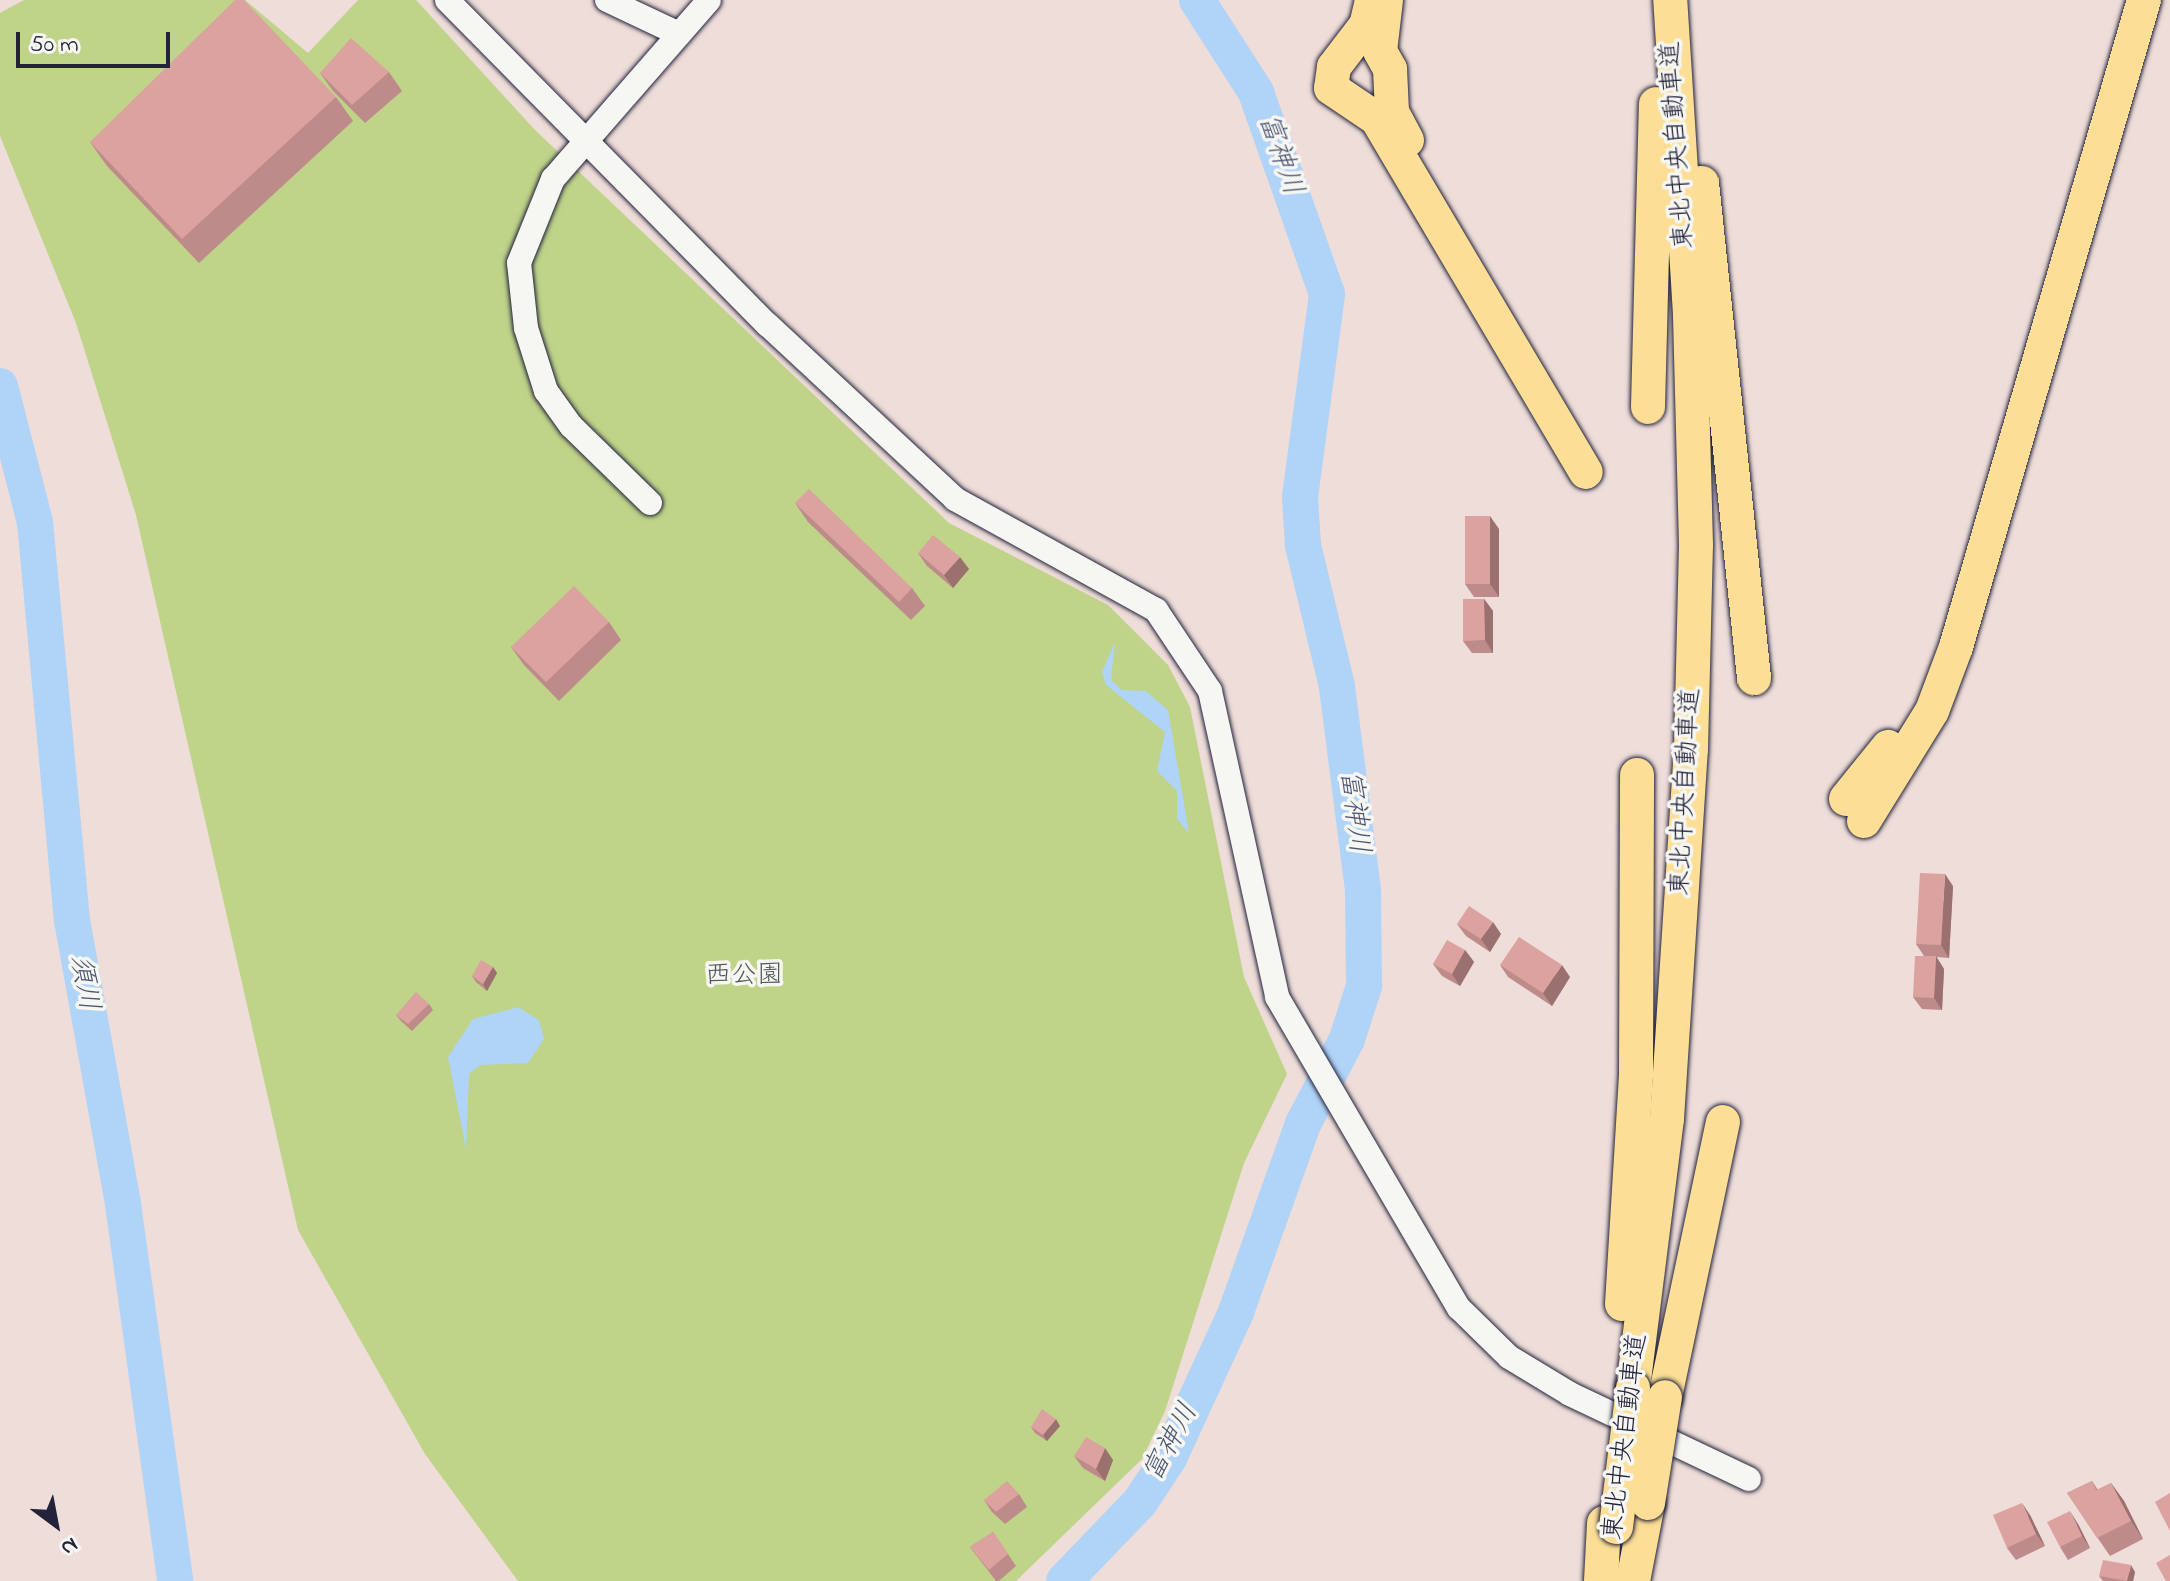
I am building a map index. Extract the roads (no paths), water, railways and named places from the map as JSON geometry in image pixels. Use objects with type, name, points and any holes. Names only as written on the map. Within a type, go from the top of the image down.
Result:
[{"type":"highway","points":[[1372,0],[1366,25],[1334,67],[1331,88],[1377,119],[1592,465],[1392,112],[1390,69],[1380,51],[1386,0]]},
{"type":"highway","points":[[1648,407],[1655,251],[1650,0]]},
{"type":"highway","name":"東北中央自動車道","points":[[1608,1581],[1610,1525],[1638,1390],[1667,1119],[1691,749],[1690,314],[1670,0]]},
{"type":"highway","points":[[1678,0],[1754,678]]},
{"type":"highway","points":[[1855,810],[1932,711],[1956,647],[2143,0]]},
{"type":"highway","points":[[1633,1581],[1648,1503],[1638,1390],[1637,775]]},
{"type":"highway","points":[[1638,1390],[1723,1122]]},
{"type":"highway","points":[[1601,1581],[1610,1525]]},
{"type":"street","points":[[447,0],[583,143],[955,499],[1156,610],[1189,651],[1227,746],[1277,997],[1311,1062],[1340,1104],[1435,1271],[1485,1339],[1570,1394],[1749,1479]]},
{"type":"street","points":[[607,0],[679,34]]},
{"type":"street","points":[[650,503],[554,403],[526,328],[519,263],[553,179],[709,0]]},
{"type":"water","points":[[1115,642],[1111,680],[1122,690],[1146,691],[1168,710],[1189,833],[1177,819],[1177,791],[1157,771],[1165,732],[1106,685],[1102,672]]},
{"type":"water","points":[[518,1007],[539,1020],[544,1039],[528,1063],[480,1065],[469,1074],[466,1149],[448,1057],[473,1019]]},
{"type":"waterway","name":"富神川","points":[[1064,1581],[1140,1502],[1169,1458],[1236,1312],[1303,1124],[1347,1039],[1364,986],[1363,890],[1337,686],[1303,545],[1300,497],[1327,294],[1256,92],[1197,0]]},
{"type":"waterway","name":"須川","points":[[0,386],[35,522],[72,920],[123,1204],[175,1581]]},
{"type":"park label","name":"西公園","points":[[744,977]]}]
